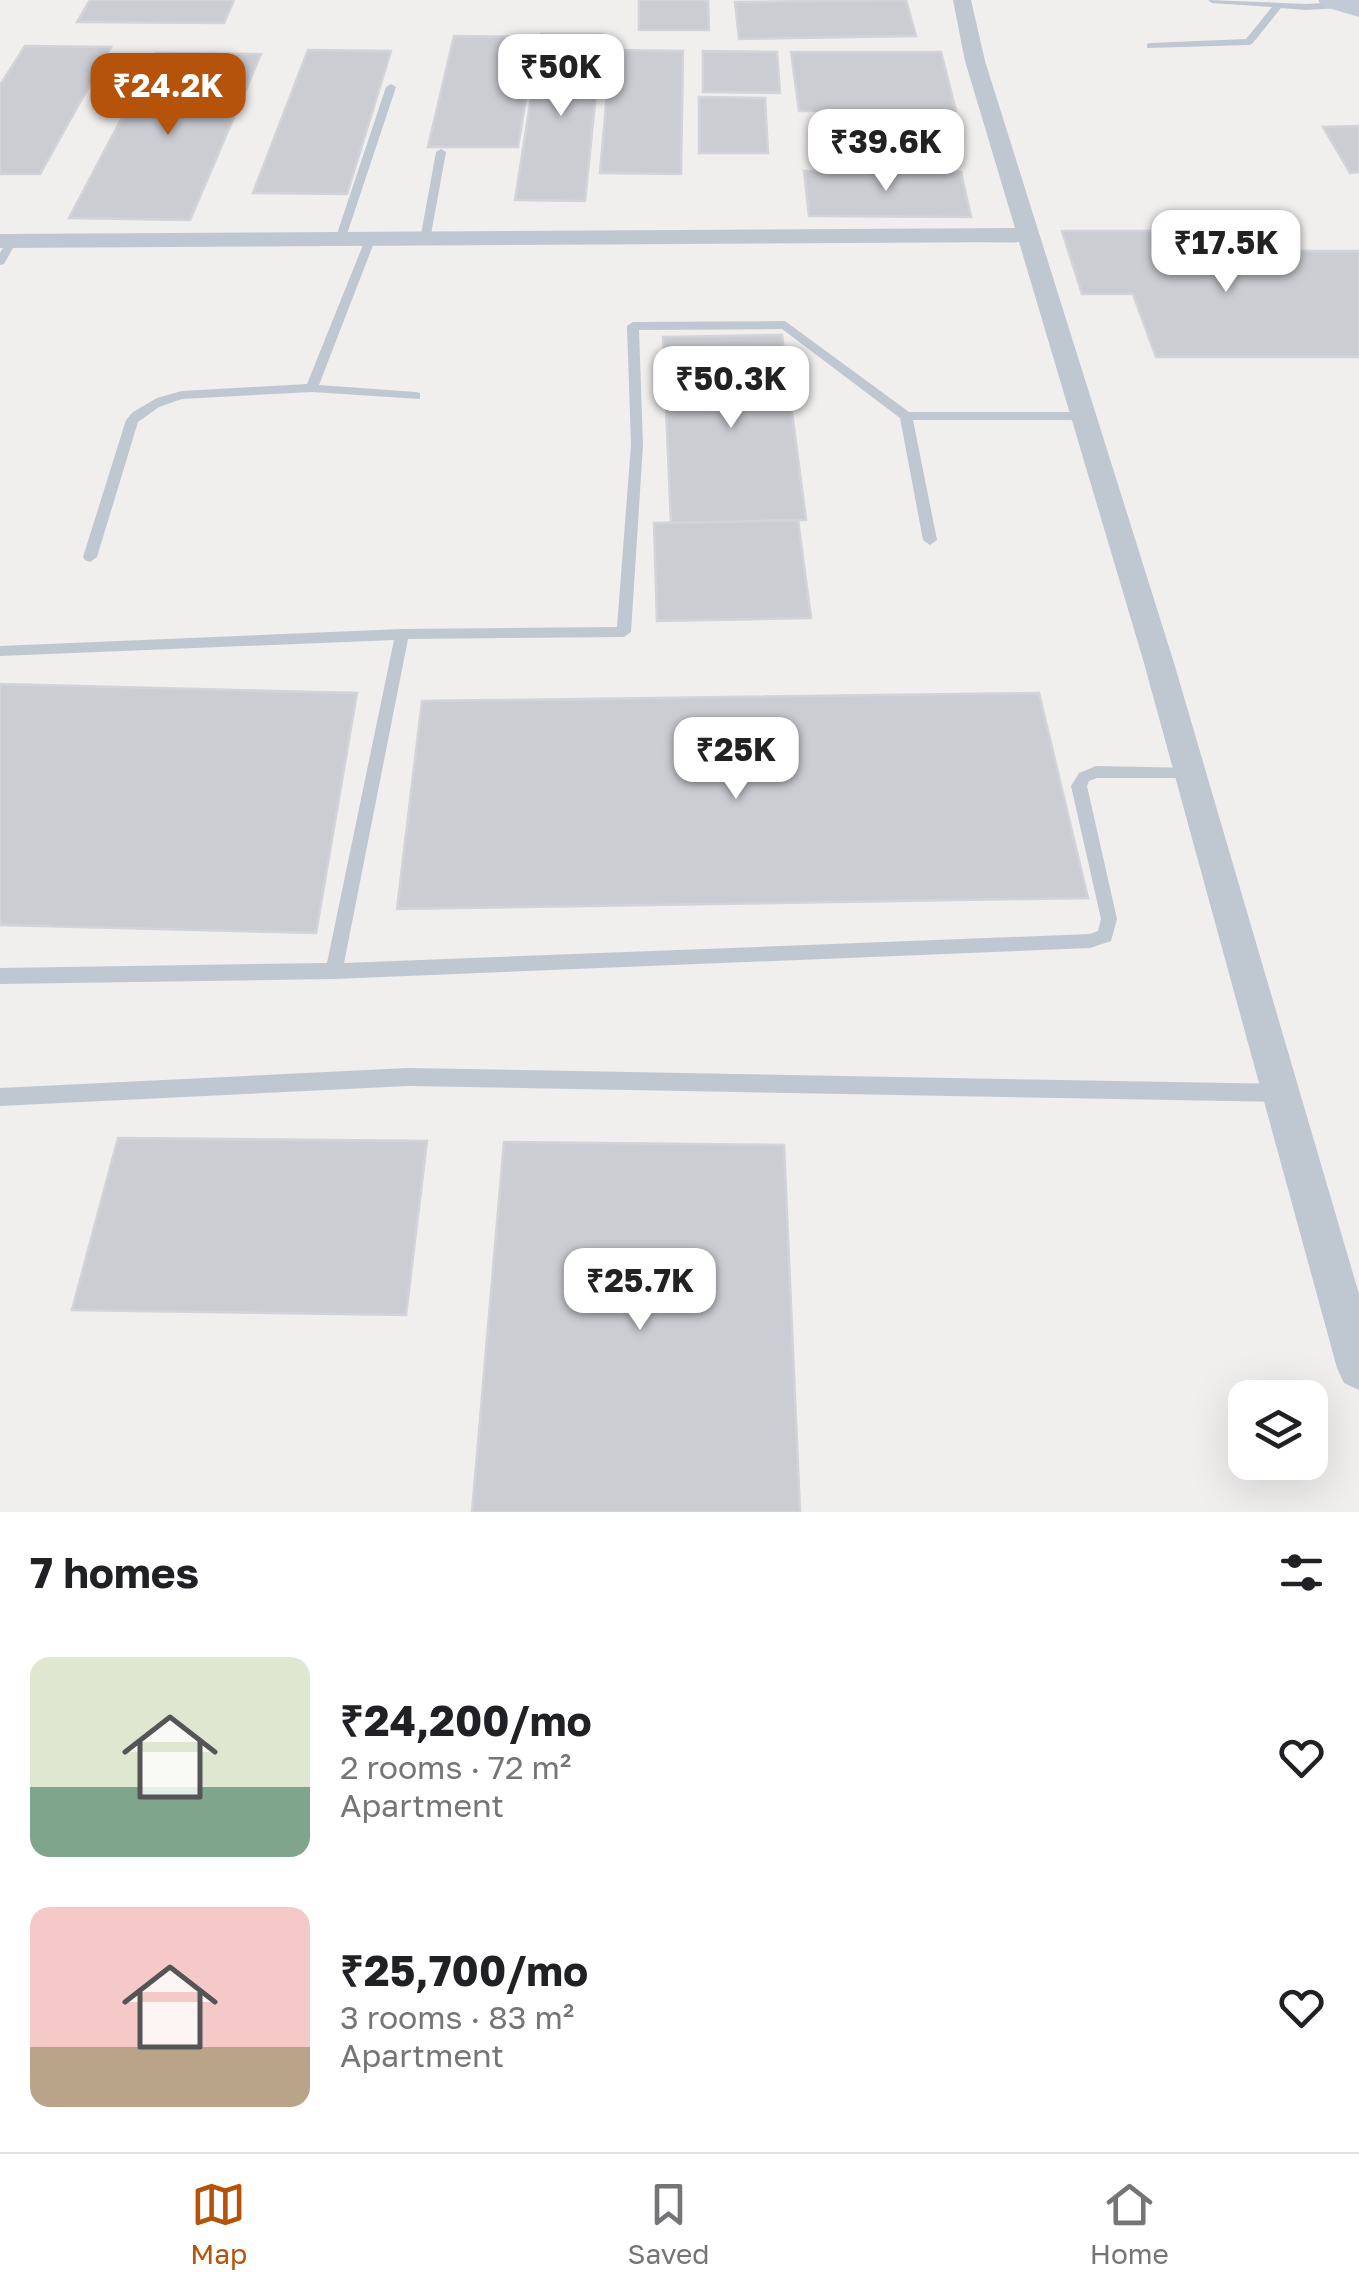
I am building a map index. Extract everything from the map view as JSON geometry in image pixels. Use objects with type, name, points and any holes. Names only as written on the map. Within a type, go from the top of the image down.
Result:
[{"type":"street","points":[[962,0],[1027,235],[1190,772],[1359,1368]]},
{"type":"street","points":[[4,248],[340,240],[1027,235]]},
{"type":"lane","points":[[1212,0],[1345,4]]},
{"type":"lane","points":[[1150,46],[1248,42],[1279,4]]},
{"type":"lane","points":[[340,240],[391,87]]},
{"type":"lane","points":[[426,240],[441,152]]},
{"type":"lane","points":[[312,388],[370,240]]},
{"type":"lane","points":[[0,652],[402,634],[624,632],[637,445],[633,326],[785,325],[906,416],[1083,416]]},
{"type":"lane","points":[[90,558],[132,420],[166,398],[312,388],[416,396]]},
{"type":"lane","points":[[906,416],[930,540]]},
{"type":"lane","points":[[334,971],[402,634]]},
{"type":"lane","points":[[0,976],[334,971],[1090,941],[1105,936],[1110,919],[1079,786],[1084,777],[1096,772],[1190,772]]},
{"type":"lane","points":[[0,1097],[408,1077],[1281,1092]]},
{"type":"building","points":[[90,0],[234,0],[224,23],[77,22]]},
{"type":"building","points":[[639,0],[708,0],[709,30],[639,30]]},
{"type":"building","points":[[906,0],[916,36],[739,39],[735,2]]},
{"type":"building","points":[[541,34],[602,34],[585,201],[515,200]]},
{"type":"building","points":[[454,36],[536,37],[518,147],[428,147]]},
{"type":"building","points":[[25,46],[111,47],[40,174],[0,174],[0,85]]},
{"type":"building","points":[[308,50],[391,51],[347,194],[253,193]]},
{"type":"building","points":[[611,50],[683,51],[681,174],[600,173]]},
{"type":"building","points":[[703,51],[777,52],[780,93],[703,92]]},
{"type":"building","points":[[791,52],[941,52],[956,111],[799,111]]},
{"type":"building","points":[[156,53],[261,54],[190,220],[69,218]]},
{"type":"building","points":[[699,97],[765,98],[768,153],[699,153]]},
{"type":"building","points":[[1359,126],[1359,172],[1350,173],[1323,127]]},
{"type":"building","points":[[823,136],[926,137],[933,168],[827,167]]},
{"type":"building","points":[[804,171],[961,172],[971,217],[809,216]]},
{"type":"building","points":[[1062,231],[1169,231],[1178,251],[1359,251],[1359,357],[1156,357],[1133,294],[1082,294]]},
{"type":"building","points":[[782,335],[806,520],[671,523],[663,337]]},
{"type":"building","points":[[798,520],[811,618],[657,621],[654,523]]},
{"type":"building","points":[[0,684],[357,693],[316,933],[0,925]]},
{"type":"building","points":[[1039,693],[1088,898],[397,909],[422,701]]},
{"type":"building","points":[[118,1138],[427,1141],[406,1315],[72,1310]]},
{"type":"building","points":[[504,1142],[784,1145],[800,1512],[472,1512]]}]
